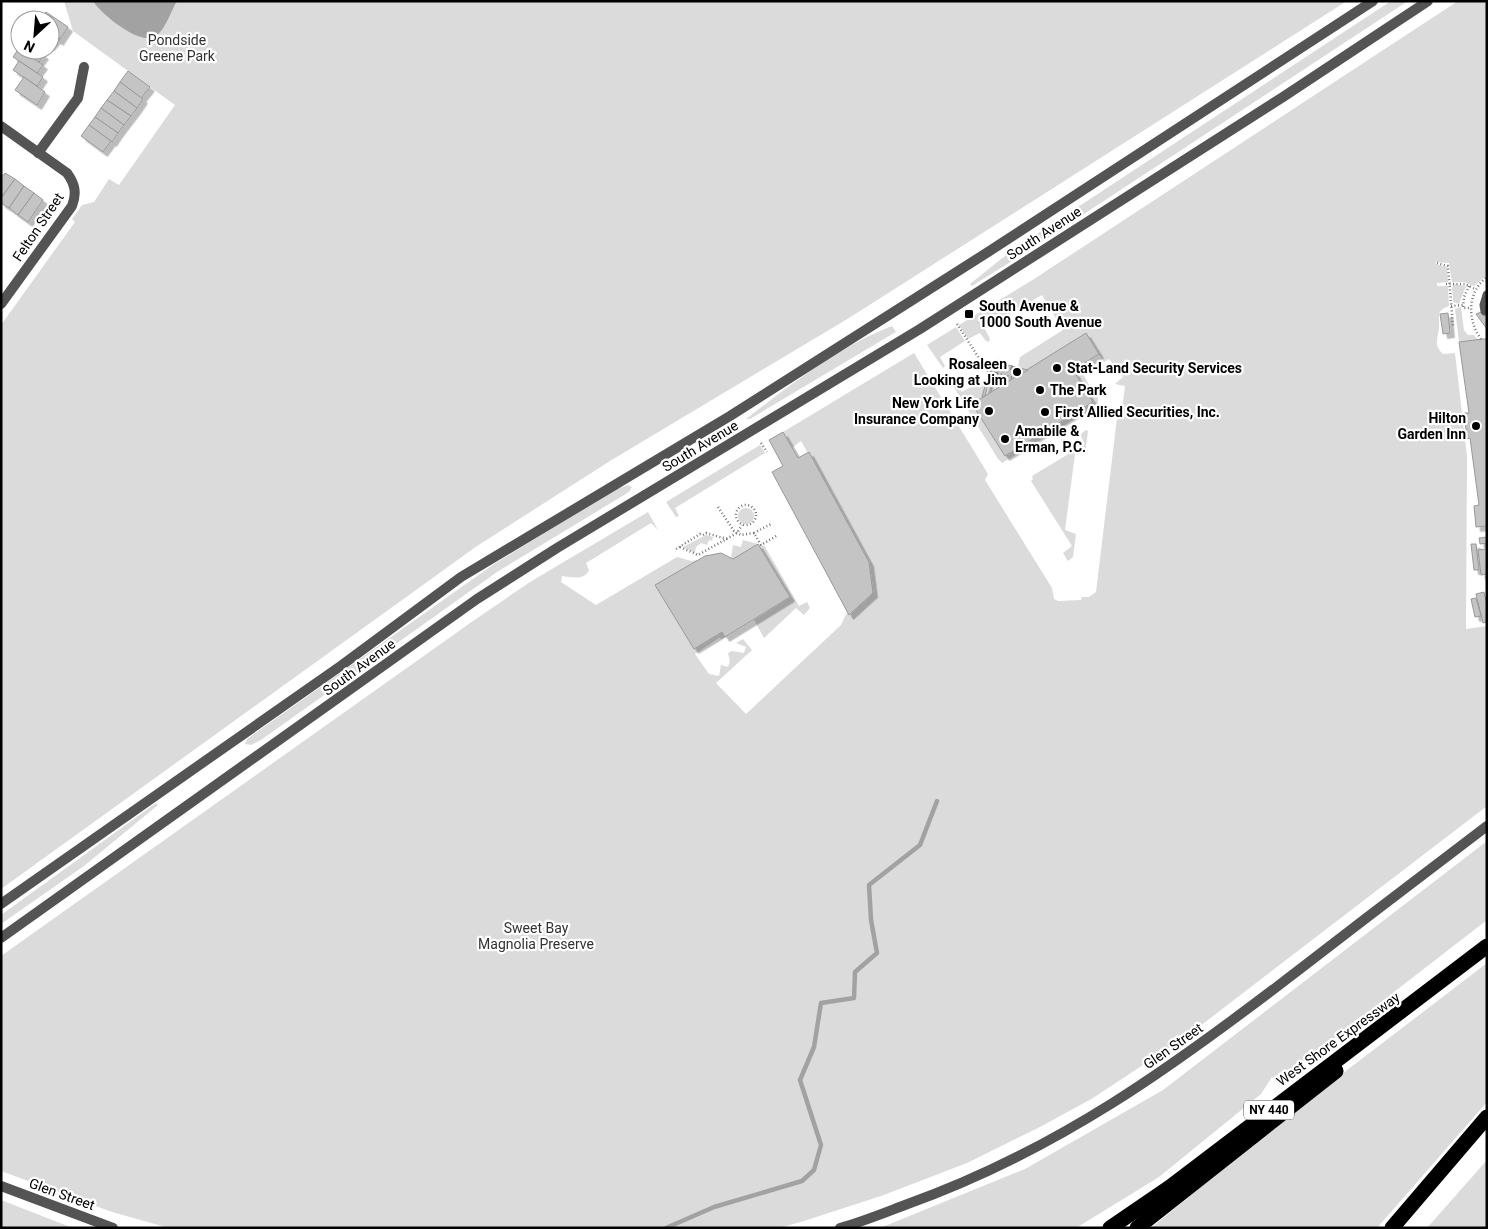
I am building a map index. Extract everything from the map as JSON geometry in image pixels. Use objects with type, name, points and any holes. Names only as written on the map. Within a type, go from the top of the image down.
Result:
[{"type":"highway","name":"West Shore Expressway","points":[[1110,1228],[1170,1187],[1303,1084],[1487,946]]},
{"type":"highway","points":[[1138,1228],[1309,1094],[1428,992]]},
{"type":"highway","points":[[1392,1228],[1487,1117]]},
{"type":"highway","points":[[1396,1228],[1408,1209]]},
{"type":"street","name":"South Avenue","points":[[1,904],[342,665],[461,578],[730,416],[988,252],[1373,1]]},
{"type":"street","name":"South Avenue","points":[[1,938],[477,599],[557,548],[920,329],[1283,97],[1428,1]]},
{"type":"street","points":[[1,126],[38,153],[78,98],[84,67]]},
{"type":"street","name":"Felton Street","points":[[1,304],[72,206],[76,197],[75,188],[67,173],[38,153]]},
{"type":"street","name":"Glen Street","points":[[840,1228],[935,1194],[1018,1158],[1094,1116],[1164,1071],[1236,1018],[1487,826]]},
{"type":"street","name":"Glen Street","points":[[1,1186],[114,1228]]},
{"type":"lane","points":[[1482,309],[1487,295]]},
{"type":"path","points":[[1437,263],[1448,265],[1448,284],[1453,326]]},
{"type":"path","points":[[1448,284],[1469,286],[1475,289]]},
{"type":"path","points":[[1463,305],[1469,286]]},
{"type":"path","points":[[1451,306],[1463,305],[1463,308],[1482,309]]},
{"type":"path","points":[[1471,308],[1474,326],[1481,340]]},
{"type":"path","points":[[1474,326],[1480,322]]},
{"type":"path","points":[[957,324],[979,358]]},
{"type":"path","points":[[996,373],[998,366],[1012,369],[1012,367],[999,363],[1000,359]]},
{"type":"path","points":[[987,371],[1014,378]]},
{"type":"path","points":[[1046,431],[1048,435]]},
{"type":"path","points":[[761,443],[766,452]]},
{"type":"path","points":[[750,506],[756,513],[755,520],[750,525],[742,525],[736,519],[736,512],[740,507],[750,506]]},
{"type":"path","points":[[718,507],[738,533],[746,536],[771,524]]},
{"type":"path","points":[[680,546],[698,555],[738,533],[742,525]]},
{"type":"path","points":[[676,550],[700,534],[706,533],[727,539]]},
{"type":"path","points":[[754,533],[761,544],[778,535]]},
{"type":"green space","name":"Pondside Greene Park","points":[[64,1],[1347,1],[849,318],[610,461],[477,546],[1,889],[1,325],[75,222],[72,219],[82,205],[94,202],[109,179],[119,185],[175,105],[73,31]]},
{"type":"green space","points":[[1391,1],[1408,1],[1020,256],[972,286],[970,284],[1011,251]]},
{"type":"green space","name":"Sweet Bay Magnolia Preserve","points":[[1458,1],[1487,1],[1487,275],[1474,286],[1464,282],[1452,282],[1449,263],[1435,262],[1447,267],[1448,282],[1437,283],[1437,286],[1448,286],[1449,306],[1440,312],[1437,342],[1438,348],[1443,354],[1455,353],[1467,456],[1466,629],[1487,626],[1487,806],[1187,1036],[1093,1098],[967,1163],[881,1196],[779,1228],[169,1228],[112,1212],[1,1171],[1,956],[473,621],[530,582],[648,512],[658,530],[651,523],[586,563],[589,570],[584,576],[577,578],[562,576],[561,582],[596,605],[677,557],[691,561],[698,560],[655,585],[694,649],[722,632],[725,637],[721,639],[720,637],[695,654],[709,674],[719,676],[721,665],[728,667],[730,661],[728,653],[732,651],[744,653],[746,647],[736,643],[743,639],[752,650],[716,683],[746,714],[841,625],[847,612],[849,615],[873,593],[869,562],[801,441],[792,448],[783,432],[914,353],[988,474],[985,480],[1052,588],[1054,599],[1058,601],[1081,600],[1082,597],[1089,597],[1096,592],[1117,418],[1121,418],[1125,386],[1115,384],[1123,377],[1109,359],[1104,362],[1085,333],[1028,370],[1018,367],[1020,357],[1063,330],[1042,295],[985,329],[990,339],[989,342],[980,333],[968,339],[959,325],[1034,279]]},
{"type":"green space","points":[[1454,284],[1466,286],[1459,304],[1453,302],[1452,287]]},
{"type":"green space","points":[[1461,307],[1464,330],[1468,335],[1474,335],[1478,340],[1459,342],[1455,309]]},
{"type":"green space","points":[[892,326],[896,332],[750,419],[746,419],[816,367],[853,344]]},
{"type":"green space","points":[[956,327],[965,341],[940,357],[945,366],[943,368],[927,345]]},
{"type":"green space","points":[[1083,374],[1093,392],[1098,395],[1098,404],[1052,433],[1049,429],[1093,402],[1078,377]]},
{"type":"green space","points":[[985,379],[1005,384],[972,404],[1005,456],[1042,433],[1045,437],[1002,463],[952,384],[956,383],[962,392]]},
{"type":"green space","points":[[1086,430],[1088,431],[1085,453],[1075,454],[1065,530],[1076,534],[1073,557],[1068,561],[1063,553],[1072,546],[1031,481],[1033,479],[1032,476],[1085,444],[1080,435]]},
{"type":"green space","points":[[760,445],[765,453],[675,508],[679,516],[676,517],[666,502]]},
{"type":"green space","points":[[628,485],[632,487],[629,492],[497,572],[261,740],[251,745],[245,744],[247,739],[494,564],[616,489]]},
{"type":"green space","points":[[746,508],[754,516],[746,524],[738,516]]},
{"type":"green space","points":[[706,535],[713,537],[712,541],[709,540],[707,545],[701,543],[696,547],[695,553],[683,547]]},
{"type":"green space","points":[[743,540],[758,544],[733,559],[731,557],[733,545],[741,547]]},
{"type":"green space","points":[[764,545],[799,606],[807,602],[810,608],[804,615],[796,608],[764,638],[754,620],[790,597],[760,547]]},
{"type":"green space","points":[[156,803],[158,805],[84,866],[1,924],[1,915]]},
{"type":"green space","points":[[1487,841],[1487,920],[1279,1081],[1272,1077],[1261,1094],[1159,1177],[1076,1228],[880,1228],[1025,1169],[1163,1090]]},
{"type":"green space","points":[[1487,963],[1487,1102],[1377,1228],[1151,1228],[1291,1113]]},
{"type":"green space","points":[[1487,1160],[1487,1228],[1427,1228]]},
{"type":"green space","points":[[1,1200],[73,1228],[1,1228]]},
{"type":"shaded area","points":[[93,1],[177,1],[163,28],[157,35],[151,38],[133,34],[123,28],[104,14]]},
{"type":"building","points":[[60,22],[68,27],[60,39]]},
{"type":"building","points":[[18,60],[36,60],[43,65],[37,73]]},
{"type":"building","points":[[19,61],[43,77],[37,86],[13,70]]},
{"type":"building","points":[[128,71],[150,87],[141,98],[120,82]]},
{"type":"building","points":[[24,77],[45,92],[37,105],[15,90]]},
{"type":"building","points":[[120,82],[143,99],[137,108],[114,91]]},
{"type":"building","points":[[114,91],[137,108],[131,116],[107,100]]},
{"type":"building","points":[[107,100],[131,116],[124,125],[101,108]]},
{"type":"building","points":[[101,108],[124,125],[118,133],[95,117]]},
{"type":"building","points":[[95,117],[118,133],[112,142],[89,125]]},
{"type":"building","points":[[89,125],[111,141],[103,152],[81,136]]},
{"type":"building","points":[[5,173],[15,179],[1,198],[1,178]]},
{"type":"building","points":[[15,179],[24,186],[9,208],[1,203],[1,198]]},
{"type":"building","points":[[24,186],[34,193],[18,215],[9,208]]},
{"type":"building","points":[[34,193],[43,200],[28,222],[18,215]]},
{"type":"building","points":[[1487,310],[1487,329],[1476,314]]},
{"type":"building","points":[[1448,313],[1450,333],[1443,334],[1440,314]]},
{"type":"building","name":"The Park","points":[[1086,333],[1099,354],[1073,370],[1093,402],[1005,456],[972,404]]},
{"type":"building","name":"Hilton Garden Inn","points":[[1487,339],[1487,526],[1476,527],[1474,506],[1479,505],[1470,438],[1467,439],[1464,413],[1469,413],[1459,342]]},
{"type":"building","points":[[992,361],[1028,370],[1003,384],[989,380],[985,396],[982,397]]},
{"type":"building","points":[[783,432],[798,458],[809,452],[869,562],[873,593],[849,615],[772,472],[783,466],[769,440]]},
{"type":"building","points":[[1487,537],[1487,543],[1480,544],[1479,538]]},
{"type":"building","points":[[758,544],[790,597],[725,637],[722,632],[694,649],[655,585],[705,556],[721,553],[733,559]]},
{"type":"building","points":[[1471,544],[1476,544],[1479,570],[1474,570]]},
{"type":"building","points":[[1487,549],[1487,574],[1481,575],[1478,550]]},
{"type":"building","points":[[1484,592],[1487,605],[1487,622],[1483,623],[1476,594]]},
{"type":"building","points":[[1476,598],[1481,616],[1475,617],[1471,599]]},
{"type":"waterway","points":[[666,1228],[714,1207],[802,1181],[814,1170],[821,1145],[800,1080],[814,1047],[821,1003],[854,998],[855,972],[877,953],[871,920],[869,885],[920,845],[937,801]]},
{"type":"place","name":"South Avenue & 1000 South Avenue","points":[[969,314]]},
{"type":"place","name":"Stat-Land Security Services","points":[[1057,368]]},
{"type":"place","name":"Rosaleen Looking at Jim","points":[[1017,372]]},
{"type":"place","name":"The Park","points":[[1040,390]]},
{"type":"place","name":"New York Life Insurance Company","points":[[989,411]]},
{"type":"place","name":"First Allied Securities, Inc.","points":[[1045,412]]},
{"type":"place","name":"Hilton Garden Inn","points":[[1476,426]]},
{"type":"place","name":"Amabile & Erman, P.C.","points":[[1005,439]]}]
